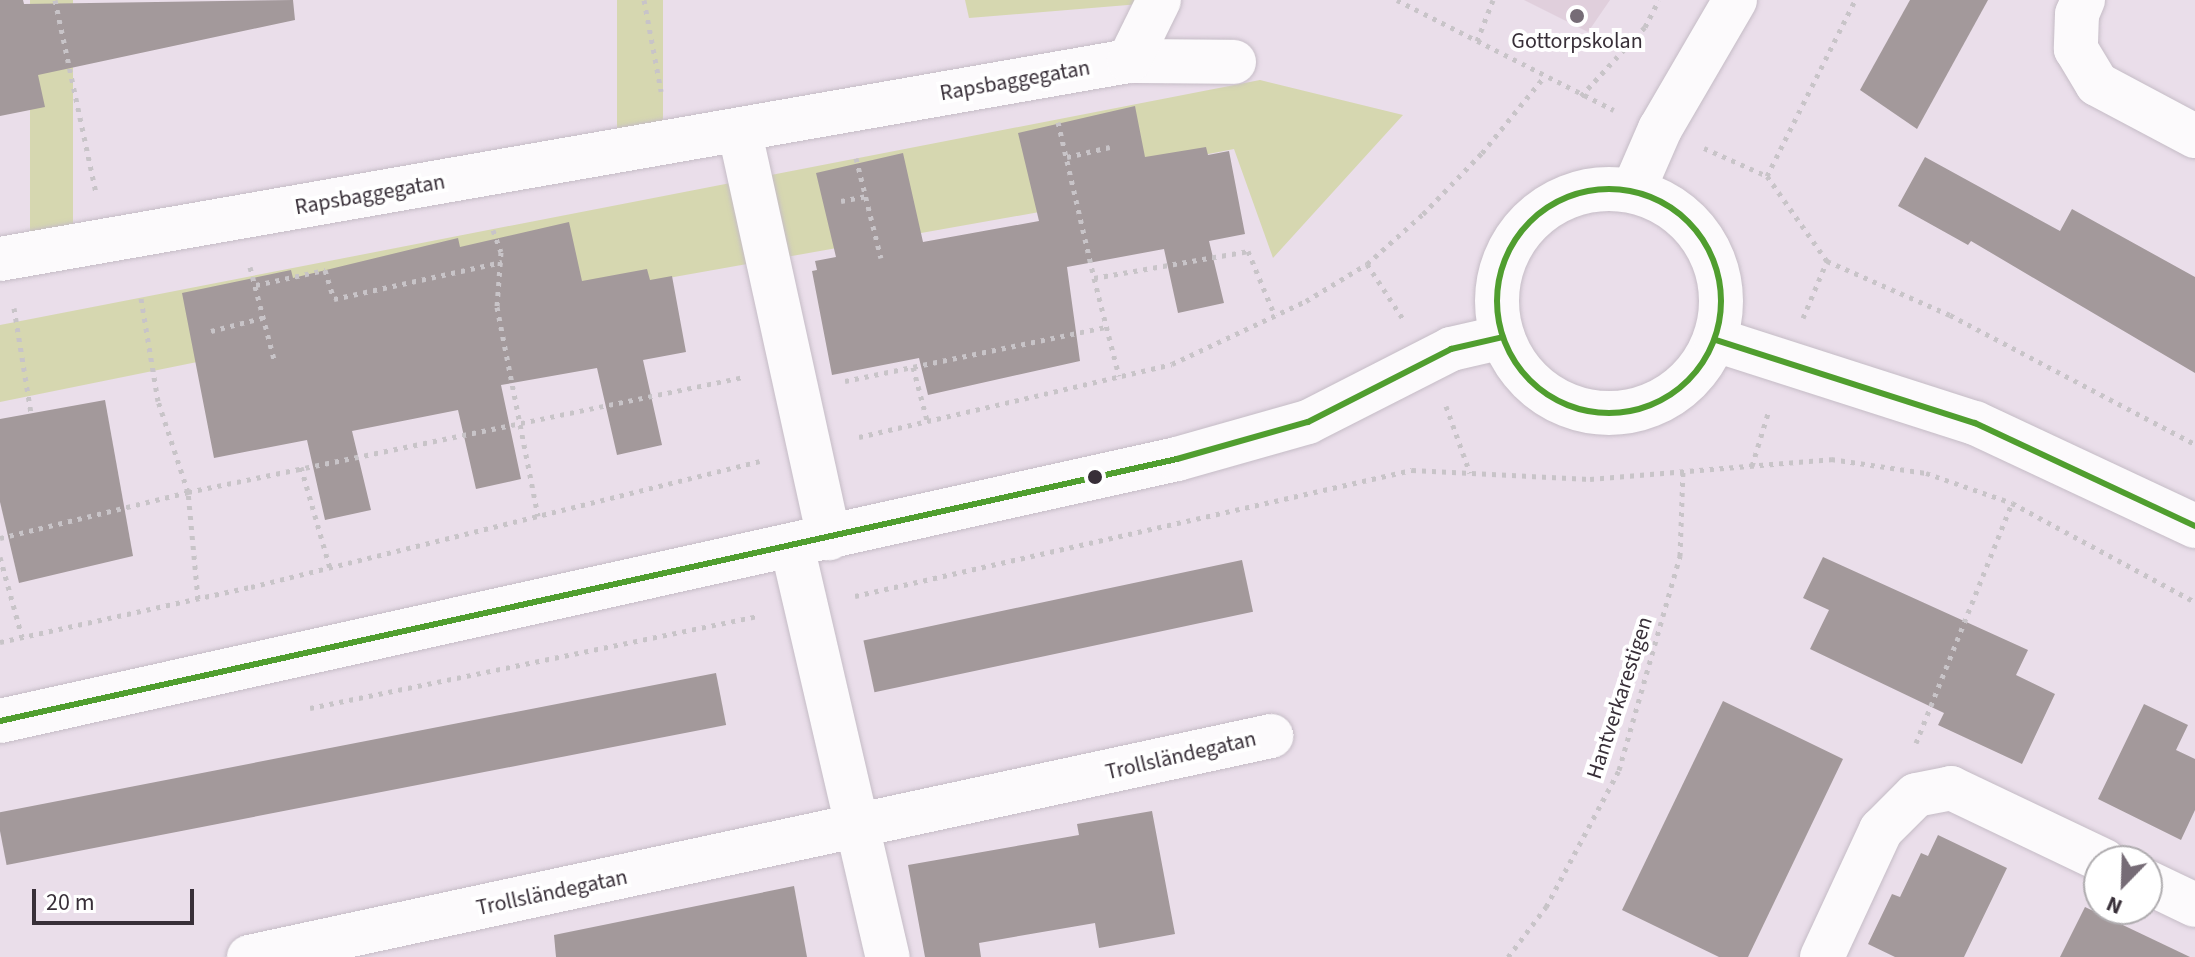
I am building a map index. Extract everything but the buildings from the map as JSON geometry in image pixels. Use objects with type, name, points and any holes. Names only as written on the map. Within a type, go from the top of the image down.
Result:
[{"type":"street","points":[[1129,61],[1159,0]]},
{"type":"street","points":[[1633,191],[1660,129],[1735,0]]},
{"type":"street","points":[[2083,0],[2077,14],[2076,49],[2097,84],[2195,136]]},
{"type":"street","name":"Rapsbaggegatan","points":[[3,259],[740,133],[1046,74],[1129,61],[1234,62]]},
{"type":"street","points":[[740,133],[795,379],[811,542],[806,607],[888,957]]},
{"type":"street","points":[[1633,191],[1669,205],[1697,231],[1716,264],[1722,302],[1716,340],[1699,370],[1674,394],[1643,409],[1608,414],[1574,408],[1543,392],[1518,368],[1503,337],[1496,298],[1504,259],[1525,226],[1556,201],[1581,193],[1633,191]]},
{"type":"street","points":[[0,721],[1177,459],[1308,422],[1451,349],[1503,337]]},
{"type":"street","points":[[1716,340],[1783,365],[1975,423],[2195,526]]},
{"type":"street","name":"Trollsländegatan","points":[[249,957],[1271,736]]},
{"type":"street","points":[[1822,957],[1881,830],[1916,795],[1951,788],[2083,851]]},
{"type":"street","points":[[2163,890],[2195,905]]},
{"type":"path","points":[[55,0],[106,240]]},
{"type":"path","points":[[644,0],[670,143]]},
{"type":"path","points":[[1397,0],[1581,96],[1767,176],[1827,261],[1950,315],[2195,444]]},
{"type":"path","points":[[1477,41],[1493,0]]},
{"type":"path","points":[[1581,96],[1645,27],[1659,0]]},
{"type":"path","points":[[1767,176],[1855,0]]},
{"type":"path","points":[[1046,74],[1119,376]]},
{"type":"path","points":[[838,114],[866,196],[881,258]]},
{"type":"path","points":[[1067,157],[1110,147]]},
{"type":"path","points":[[841,201],[866,196]]},
{"type":"path","points":[[233,218],[256,285],[274,359]]},
{"type":"path","points":[[493,230],[502,262],[497,307],[538,516]]},
{"type":"path","points":[[1094,278],[1248,251],[1275,316]]},
{"type":"path","points":[[3,259],[31,413]]},
{"type":"path","points":[[256,285],[325,270],[334,299],[502,262]]},
{"type":"path","points":[[141,298],[153,346],[158,401],[188,492],[198,599]]},
{"type":"path","points":[[211,331],[262,318]]},
{"type":"path","points":[[0,538],[188,492],[519,420],[795,379],[913,367],[1106,327]]},
{"type":"path","points":[[913,367],[927,420]]},
{"type":"path","points":[[293,711],[806,607],[1412,470],[1590,479],[1831,459],[1926,473],[2012,503],[2195,602]]},
{"type":"path","points":[[301,467],[330,568]]},
{"type":"path","name":"Hantverkarestigen","points":[[1508,957],[1546,907],[1619,770],[1680,556],[1683,471]]},
{"type":"path","points":[[1910,759],[2012,503]]},
{"type":"path","points":[[0,557],[22,637]]},
{"type":"shaded area","name":"Gottorpskolan","points":[[1524,0],[1610,0],[1588,32]]},
{"type":"green space","points":[[30,0],[73,0],[73,234],[30,234]]},
{"type":"green space","points":[[617,0],[663,0],[663,133],[617,133]]},
{"type":"green space","points":[[965,0],[1143,0],[1140,4],[969,18]]},
{"type":"green space","points":[[1260,80],[1403,115],[1273,258],[1234,149],[1085,178],[1045,211],[207,360],[0,402],[0,325]]},
{"type":"transit line","points":[[1609,189],[1631,191],[1652,198],[1688,222],[1712,258],[1719,279],[1721,301],[1719,323],[1712,344],[1688,380],[1652,404],[1631,411],[1609,413],[1587,411],[1566,404],[1530,380],[1506,344],[1499,323],[1497,301],[1499,279],[1506,258],[1530,222],[1566,198],[1587,191],[1609,189]]},
{"type":"transit line","points":[[0,721],[1177,459],[1308,422],[1451,349],[1503,337]]},
{"type":"transit line","points":[[1716,340],[1975,423],[2195,526]]},
{"type":"place","name":"Gottorpskolan","points":[[1577,16]]}]
